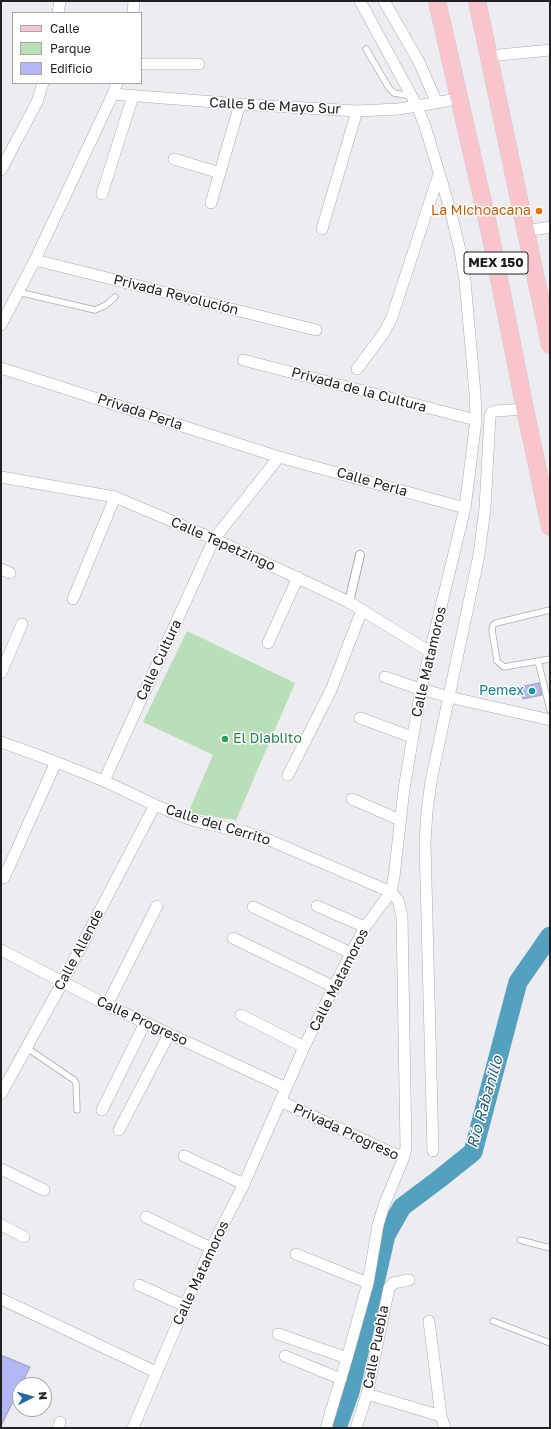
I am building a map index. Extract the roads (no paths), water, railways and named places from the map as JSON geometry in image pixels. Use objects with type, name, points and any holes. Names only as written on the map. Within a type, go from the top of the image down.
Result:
[{"type":"main road","name":"MEX 150","points":[[437,1],[458,99],[490,233],[524,409],[550,527]]},
{"type":"main road","name":"MEX 150","points":[[477,1],[550,345]]},
{"type":"street","points":[[58,12],[60,1]]},
{"type":"street","points":[[133,12],[134,1]]},
{"type":"street","name":"Calle Matamoros","points":[[133,1428],[211,1248],[244,1184],[304,1047],[365,926],[391,892],[412,737],[421,689],[465,508],[476,420],[465,282],[460,250],[452,216],[417,106],[360,1]]},
{"type":"street","points":[[384,1],[419,62],[437,103]]},
{"type":"street","points":[[489,56],[550,50]]},
{"type":"street","points":[[142,64],[199,64]]},
{"type":"street","points":[[1,170],[37,102],[43,84]]},
{"type":"street","points":[[1,325],[35,260],[113,94],[116,84]]},
{"type":"street","name":"Calle 5 de Mayo Sur","points":[[113,94],[357,111],[399,109],[458,99]]},
{"type":"street","points":[[102,194],[133,96]]},
{"type":"street","points":[[211,203],[240,104]]},
{"type":"street","points":[[322,229],[357,111]]},
{"type":"street","points":[[174,159],[220,173]]},
{"type":"street","name":"Privada de la Cultura","points":[[357,369],[383,334],[391,320],[439,174]]},
{"type":"street","points":[[526,231],[550,227]]},
{"type":"street","name":"Privada Revolución","points":[[35,260],[316,330]]},
{"type":"street","name":"Privada de la Cultura","points":[[243,360],[476,420]]},
{"type":"street","name":"Privada Perla","points":[[1,368],[279,456]]},
{"type":"street","points":[[433,1151],[425,843],[427,811],[431,781],[479,555],[485,508],[490,417],[491,413],[495,410],[524,409]]},
{"type":"street","name":"Calle Perla","points":[[279,456],[465,508]]},
{"type":"street","name":"Calle Cultura","points":[[104,781],[214,539],[279,456]]},
{"type":"street","name":"Calle Tepetzingo","points":[[1,476],[115,497],[214,539],[349,602],[430,652]]},
{"type":"street","points":[[74,599],[115,497]]},
{"type":"street","points":[[349,602],[360,554]]},
{"type":"street","points":[[268,643],[298,578]]},
{"type":"street","points":[[288,775],[331,690],[362,610]]},
{"type":"street","points":[[1,673],[22,624]]},
{"type":"street","points":[[386,677],[449,697],[550,720]]},
{"type":"street","points":[[360,718],[412,737]]},
{"type":"street","name":"Calle del Cerrito","points":[[1,742],[104,781],[155,805],[203,824],[245,832],[262,837],[391,892]]},
{"type":"street","points":[[4,878],[56,762]]},
{"type":"street","points":[[352,799],[400,820]]},
{"type":"street","name":"Calle Allende","points":[[1,1094],[62,983],[155,805]]},
{"type":"street","points":[[391,892],[398,900],[402,917],[406,1147],[404,1157]]},
{"type":"street","points":[[107,1005],[157,906]]},
{"type":"street","points":[[317,906],[365,926]]},
{"type":"street","points":[[253,907],[351,953]]},
{"type":"street","points":[[233,938],[334,986]]},
{"type":"street","name":"Calle Progreso","points":[[1,950],[107,1005],[286,1088]]},
{"type":"street","points":[[241,1015],[304,1047]]},
{"type":"street","points":[[102,1110],[145,1023]]},
{"type":"street","points":[[120,1130],[169,1034]]},
{"type":"street","name":"Privada Progreso","points":[[280,1101],[392,1153],[404,1157],[378,1225],[368,1283],[326,1428]]},
{"type":"street","points":[[184,1156],[244,1184]]},
{"type":"street","points":[[1,1168],[44,1190]]},
{"type":"street","points":[[146,1217],[211,1248]]},
{"type":"street","points":[[1,1225],[24,1237]]},
{"type":"street","points":[[296,1254],[368,1283]]},
{"type":"street","name":"Calle Puebla","points":[[356,1428],[367,1394],[389,1288],[393,1283],[409,1280]]},
{"type":"street","points":[[139,1285],[185,1306]]},
{"type":"street","points":[[1,1299],[156,1372]]},
{"type":"street","points":[[429,1321],[441,1416],[445,1428]]},
{"type":"street","points":[[278,1334],[347,1358]]},
{"type":"street","points":[[285,1356],[341,1379]]},
{"type":"street","points":[[367,1394],[441,1416]]},
{"type":"lane","points":[[366,49],[389,88],[394,93],[411,96]]},
{"type":"lane","points":[[18,292],[95,310],[106,305],[115,297]]},
{"type":"lane","points":[[550,610],[496,623],[493,625],[492,630],[497,662],[504,667],[550,659]]},
{"type":"lane","points":[[538,661],[550,710]]},
{"type":"lane","points":[[27,1048],[74,1080],[76,1083],[77,1110]]},
{"type":"lane","points":[[520,1240],[550,1248]]},
{"type":"lane","points":[[493,1322],[550,1343]]},
{"type":"waterway","name":"Río Rabanillo","points":[[337,1428],[350,1392],[386,1235],[402,1207],[473,1152],[518,982],[550,936]]},
{"type":"place","name":"La Michoacana","points":[[539,211]]},
{"type":"place","name":"Pemex","points":[[532,691]]},
{"type":"place","name":"El Diablito","points":[[225,739]]}]
